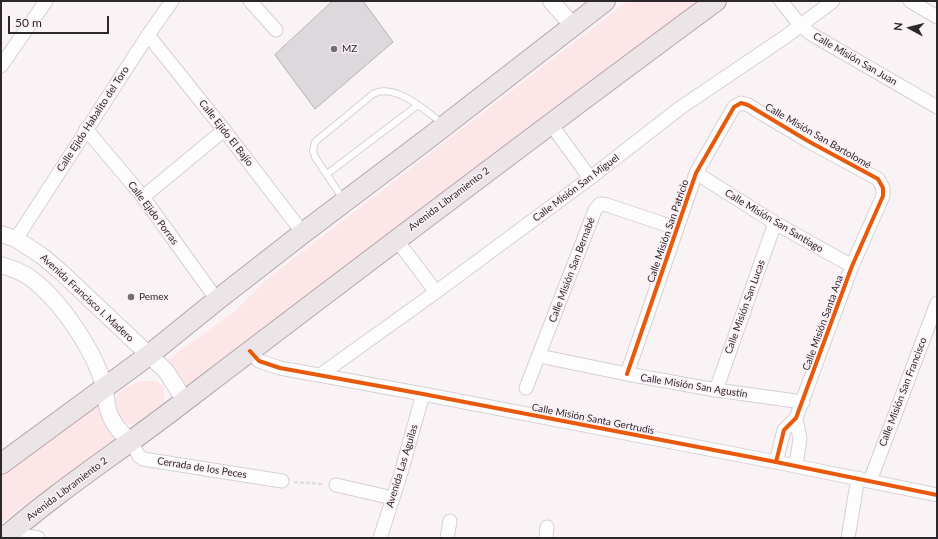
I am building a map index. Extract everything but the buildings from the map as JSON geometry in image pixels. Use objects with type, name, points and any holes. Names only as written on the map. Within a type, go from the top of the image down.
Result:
[{"type":"main road","points":[[1,464],[149,355],[303,233],[605,1]]},
{"type":"main road","name":"Avenida Libramiento 2","points":[[7,535],[61,492],[186,401],[396,239],[550,123],[716,1]]},
{"type":"street","points":[[1,66],[46,1]]},
{"type":"street","name":"Calle Ejido Habalito del Toro","points":[[9,236],[86,129],[172,1]]},
{"type":"street","points":[[250,1],[276,30]]},
{"type":"street","points":[[552,1],[573,26]]},
{"type":"street","name":"Calle Misión San Juan","points":[[781,1],[800,25],[811,34],[937,107]]},
{"type":"street","name":"Calle Misión San Miguel","points":[[320,375],[436,292],[590,178],[680,108],[785,37],[833,1]]},
{"type":"street","points":[[910,1],[937,17]]},
{"type":"street","name":"Calle Ejido El Bajío","points":[[148,35],[224,130],[303,233]]},
{"type":"street","name":"Calle Misión San Patricio","points":[[627,374],[696,173],[734,107],[741,103]]},
{"type":"street","name":"Calle Misión San Bartolomé","points":[[741,103],[748,105],[808,141],[878,179],[883,188]]},
{"type":"street","points":[[550,123],[590,178]]},
{"type":"street","name":"Calle Ejido Porras","points":[[86,129],[143,197],[217,300]]},
{"type":"street","points":[[143,197],[224,130]]},
{"type":"street","name":"Calle Misión San Santiago","points":[[696,173],[775,223],[852,266]]},
{"type":"street","name":"Calle Misión Santa Ana","points":[[776,462],[784,430],[796,418],[803,402],[852,266],[883,196],[883,188]]},
{"type":"street","name":"Calle Misión San Bernabé","points":[[526,388],[595,210],[600,204],[676,228]]},
{"type":"street","name":"Calle Misión San Lucas","points":[[716,390],[775,223]]},
{"type":"street","name":"Avenida Francisco I. Madero","points":[[9,236],[42,256],[61,272],[149,355]]},
{"type":"street","points":[[396,239],[436,292]]},
{"type":"street","points":[[1,265],[16,270],[29,277],[46,291],[67,316],[93,359],[104,387],[111,419],[120,432],[131,442]]},
{"type":"street","name":"Calle Misión San Francisco","points":[[848,538],[864,479],[937,303]]},
{"type":"street","name":"Calle Misión Santa Gertrudis","points":[[250,351],[259,361],[280,368],[864,479],[937,495]]},
{"type":"street","points":[[149,355],[166,371],[186,401]]},
{"type":"street","name":"Calle Misión San Agustín","points":[[539,356],[716,390],[803,402]]},
{"type":"street","name":"Avenida Las Aguilas","points":[[380,538],[423,394]]},
{"type":"street","points":[[796,418],[800,439],[796,466]]},
{"type":"street","name":"Cerrada de los Peces","points":[[131,442],[139,456],[143,459],[282,481]]},
{"type":"street","points":[[336,485],[393,498]]},
{"type":"street","points":[[447,538],[450,521]]},
{"type":"street","points":[[7,535],[38,538]]},
{"type":"lane","points":[[345,201],[315,158],[313,151],[315,142],[373,94],[378,91],[386,90],[394,92],[418,105],[444,125]]},
{"type":"lane","points":[[327,174],[418,105]]},
{"type":"path","points":[[282,481],[336,485]]},
{"type":"shaded area","points":[[628,1],[707,1],[187,388],[166,361],[234,312],[266,280]]},
{"type":"shaded area","points":[[140,381],[157,381],[164,388],[164,402],[152,416],[136,425],[122,423],[112,408],[116,397],[122,390]]},
{"type":"shaded area","points":[[102,399],[118,438],[15,512],[1,524],[1,470]]},
{"type":"cycle path","points":[[627,374],[696,173],[734,107],[741,103],[748,105],[808,141],[878,179],[883,188],[883,196],[852,266],[796,418],[784,430],[776,462]]},
{"type":"cycle path","points":[[250,351],[259,361],[280,368],[776,462],[937,495]]},
{"type":"place","name":"MZ","points":[[334,49]]},
{"type":"place","name":"Pemex","points":[[131,297]]}]
